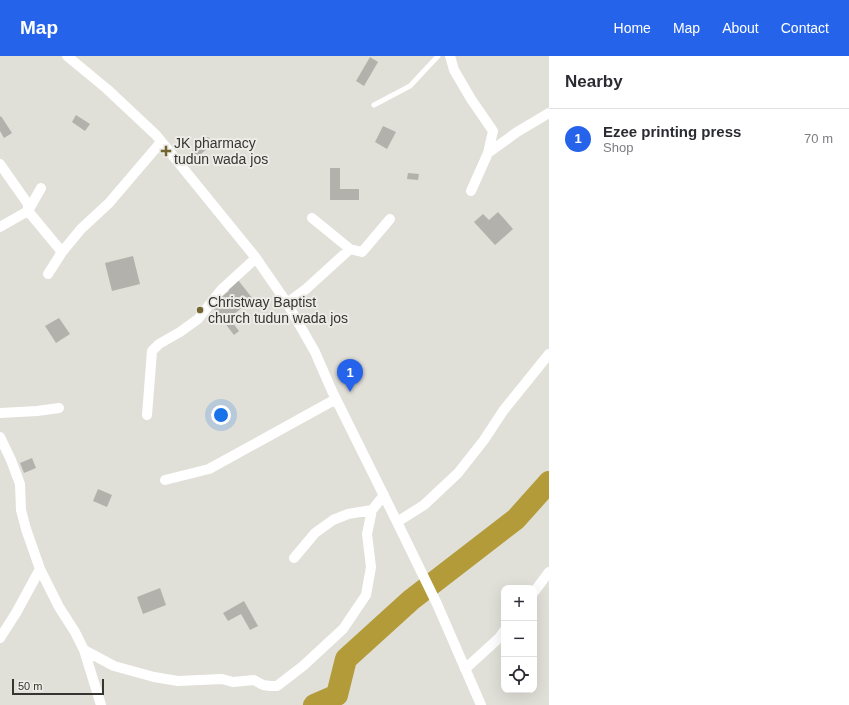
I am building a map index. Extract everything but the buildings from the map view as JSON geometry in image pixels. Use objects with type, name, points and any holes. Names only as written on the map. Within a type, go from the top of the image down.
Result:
[{"type":"street","points":[[67,56],[107,89],[156,135],[256,258],[287,303],[315,352],[336,399],[420,568],[481,705]]},
{"type":"street","points":[[450,56],[454,70],[471,99],[493,131],[488,153],[470,190]]},
{"type":"street","points":[[488,153],[517,132],[549,113]]},
{"type":"street","points":[[48,274],[62,252],[81,229],[109,203],[161,142]]},
{"type":"street","points":[[0,164],[28,204],[28,211],[62,252]]},
{"type":"street","points":[[0,227],[28,211],[41,188]]},
{"type":"street","points":[[312,218],[350,249],[362,252],[390,219]]},
{"type":"street","points":[[287,303],[306,289],[350,249]]},
{"type":"street","points":[[147,415],[152,351],[159,344],[180,332],[198,319],[222,290],[256,258]]},
{"type":"street","points":[[397,522],[424,505],[458,473],[484,440],[503,411],[549,354]]},
{"type":"street","points":[[165,480],[209,469],[336,399]]},
{"type":"street","points":[[0,413],[59,408]]},
{"type":"street","points":[[0,437],[20,484],[21,510],[40,570],[84,650],[101,705]]},
{"type":"street","points":[[84,650],[114,666],[178,681],[222,679],[233,682],[254,680],[263,686],[277,686],[303,666],[343,629],[366,595],[371,567],[367,534],[372,510],[384,495]]},
{"type":"street","points":[[294,558],[315,533],[333,520],[348,514],[372,510]]},
{"type":"street","points":[[0,638],[40,570]]},
{"type":"street","points":[[537,588],[549,572]]},
{"type":"street","points":[[465,669],[501,635]]},
{"type":"lane","points":[[374,105],[410,86],[438,56]]},
{"type":"waterway","points":[[314,705],[337,695],[346,659],[411,600],[516,519],[549,482]]},
{"type":"place","name":"JK pharmacy tudun wada jos","points":[[166,151]]},
{"type":"place","name":"Christway Baptist church tudun wada jos","points":[[200,310]]},
{"type":"place","name":"Ezee printing press","points":[[350,392]]}]
